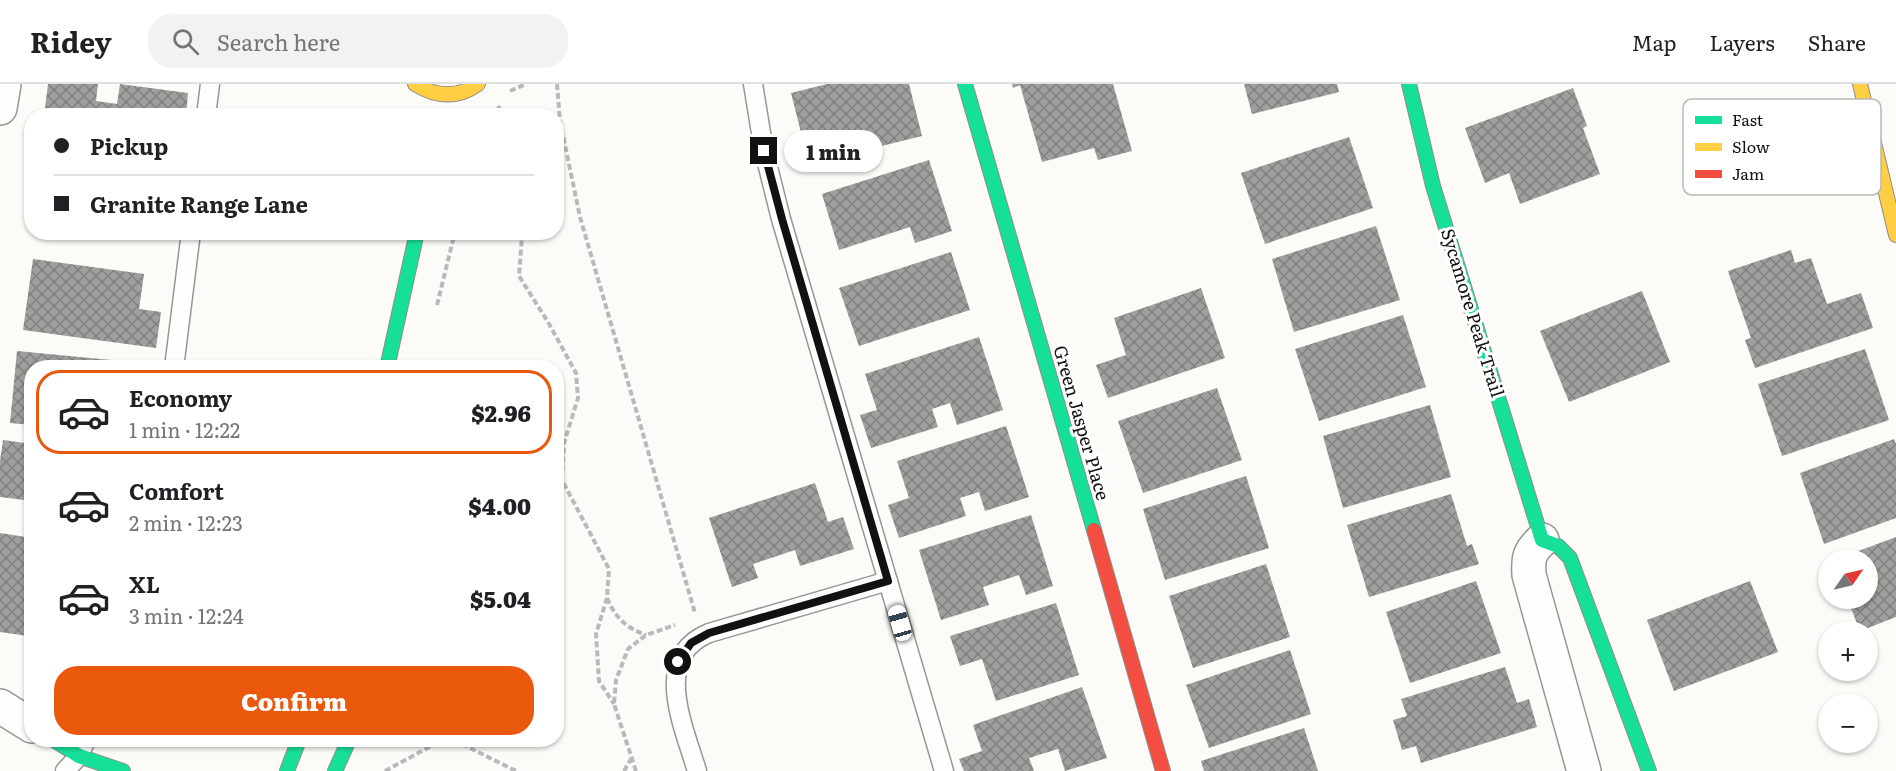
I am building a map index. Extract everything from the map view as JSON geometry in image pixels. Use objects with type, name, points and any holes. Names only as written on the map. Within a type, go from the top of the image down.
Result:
[{"type":"street","points":[[0,108],[4,84]]},
{"type":"street","points":[[420,91],[455,100],[478,84]]},
{"type":"street","name":"Green Jasper Place","points":[[965,84],[1162,771]]},
{"type":"street","name":"Sycamore Peak Trail","points":[[1409,84],[1433,186],[1542,540]]},
{"type":"street","points":[[1860,84],[1864,99]]},
{"type":"street","points":[[1881,172],[1896,235]]},
{"type":"street","points":[[389,360],[415,240]]},
{"type":"street","points":[[1584,771],[1529,575],[1528,560],[1532,549],[1542,540],[1557,544],[1570,558],[1649,771]]},
{"type":"street","points":[[0,706],[24,721]]},
{"type":"street","points":[[287,771],[297,747]]},
{"type":"street","points":[[335,771],[346,747]]},
{"type":"street","points":[[75,755],[123,771]]},
{"type":"lane","points":[[207,108],[210,84]]},
{"type":"lane","points":[[753,84],[764,151],[782,219],[944,771]]},
{"type":"lane","points":[[175,360],[190,240]]},
{"type":"lane","points":[[697,771],[676,694],[675,677],[678,662],[691,643],[699,637],[888,581]]},
{"type":"path","points":[[557,84],[559,108]]},
{"type":"path","points":[[564,140],[580,217],[694,607],[699,637]]},
{"type":"path","points":[[522,240],[519,276],[576,373],[578,398],[564,443]]},
{"type":"path","points":[[564,484],[609,569],[607,598],[596,634],[599,681],[614,704],[636,771]]},
{"type":"path","points":[[607,598],[612,611],[622,622],[646,635]]},
{"type":"path","points":[[614,704],[616,681],[628,649],[646,635],[696,618]]},
{"type":"path","points":[[385,771],[429,747]]},
{"type":"path","points":[[468,747],[516,771]]},
{"type":"path","points":[[624,771],[631,759]]},
{"type":"building","points":[[48,84],[98,84],[96,101],[117,104],[120,84],[188,93],[187,108],[45,108]]},
{"type":"building","points":[[827,84],[909,84],[922,136],[809,164],[791,93]]},
{"type":"building","points":[[1012,84],[1113,84],[1132,151],[1098,160],[1094,148],[1042,162],[1020,85],[1013,88]]},
{"type":"building","points":[[1244,84],[1337,84],[1339,92],[1252,114]]},
{"type":"building","points":[[1573,88],[1587,126],[1583,128],[1600,174],[1520,204],[1509,173],[1485,183],[1465,128]]},
{"type":"building","points":[[1349,137],[1373,208],[1265,244],[1241,173]]},
{"type":"building","points":[[929,160],[952,231],[915,243],[910,227],[839,250],[822,194]]},
{"type":"building","points":[[1376,226],[1400,300],[1294,332],[1272,259]]},
{"type":"building","points":[[1791,250],[1795,263],[1811,258],[1827,304],[1861,293],[1873,328],[1755,368],[1745,340],[1751,338],[1728,271]]},
{"type":"building","points":[[951,252],[970,310],[859,346],[839,288]]},
{"type":"building","points":[[33,259],[144,274],[139,309],[161,312],[156,348],[23,330]]},
{"type":"building","points":[[1201,288],[1225,358],[1108,398],[1096,365],[1126,355],[1114,318]]},
{"type":"building","points":[[1642,291],[1670,362],[1569,402],[1540,331]]},
{"type":"building","points":[[1403,315],[1426,387],[1319,421],[1295,349]]},
{"type":"building","points":[[979,337],[1003,410],[957,425],[950,403],[932,409],[938,427],[871,448],[860,415],[877,410],[865,374]]},
{"type":"building","points":[[1865,349],[1889,420],[1782,456],[1758,384]]},
{"type":"building","points":[[17,351],[111,360],[24,360],[24,424],[10,423]]},
{"type":"building","points":[[1217,388],[1242,460],[1143,493],[1118,421]]},
{"type":"building","points":[[1430,405],[1451,477],[1343,508],[1323,436]]},
{"type":"building","points":[[1006,426],[1029,497],[985,511],[979,492],[960,498],[966,516],[899,538],[888,505],[909,498],[897,461]]},
{"type":"building","points":[[1894,439],[1896,444],[1896,518],[1824,544],[1800,473]]},
{"type":"building","points":[[3,440],[24,443],[24,500],[0,497],[0,461]]},
{"type":"building","points":[[1246,476],[1269,548],[1165,580],[1143,509]]},
{"type":"building","points":[[815,483],[828,522],[843,517],[854,549],[800,566],[795,550],[753,564],[758,578],[732,587],[709,518]]},
{"type":"building","points":[[1451,494],[1467,546],[1472,544],[1479,564],[1369,597],[1347,525]]},
{"type":"building","points":[[1031,515],[1053,586],[1026,595],[1019,575],[983,587],[989,605],[941,620],[919,550]]},
{"type":"building","points":[[0,533],[24,537],[24,635],[0,632]]},
{"type":"building","points":[[1896,537],[1896,617],[1878,624],[1878,621],[1856,621],[1851,609],[1878,609],[1878,549],[1864,549]]},
{"type":"building","points":[[1266,564],[1290,637],[1193,668],[1169,596]]},
{"type":"building","points":[[1476,581],[1501,653],[1410,683],[1386,612]]},
{"type":"building","points":[[1750,581],[1778,652],[1674,691],[1647,620]]},
{"type":"building","points":[[1056,603],[1079,675],[996,701],[982,659],[960,666],[950,636]]},
{"type":"building","points":[[1290,650],[1311,714],[1209,748],[1186,685]]},
{"type":"building","points":[[1505,667],[1517,703],[1529,699],[1537,727],[1421,763],[1416,746],[1402,750],[1393,720],[1407,716],[1401,699]]},
{"type":"building","points":[[1082,687],[1107,758],[1065,771],[1058,749],[1029,758],[1034,771],[964,771],[959,759],[982,751],[973,725]]},
{"type":"building","points":[[1304,728],[1318,771],[1204,771],[1201,761]]},
{"type":"traffic: fast","points":[[965,84],[1094,530]]},
{"type":"traffic: fast","points":[[1409,84],[1433,186],[1542,540],[1558,546],[1570,558],[1649,771]]},
{"type":"traffic: fast","points":[[389,360],[415,240]]},
{"type":"traffic: fast","points":[[65,747],[79,756],[123,771]]},
{"type":"traffic: fast","points":[[287,771],[296,747]]},
{"type":"traffic: fast","points":[[335,771],[346,747]]},
{"type":"traffic: slow","points":[[415,84],[439,94],[462,92],[478,84]]},
{"type":"traffic: slow","points":[[1860,84],[1864,99]]},
{"type":"traffic: slow","points":[[1881,172],[1896,235]]},
{"type":"traffic: jam","points":[[1094,530],[1163,771]]},
{"type":"route","points":[[678,662],[691,643],[709,633],[888,581],[764,151]]}]
